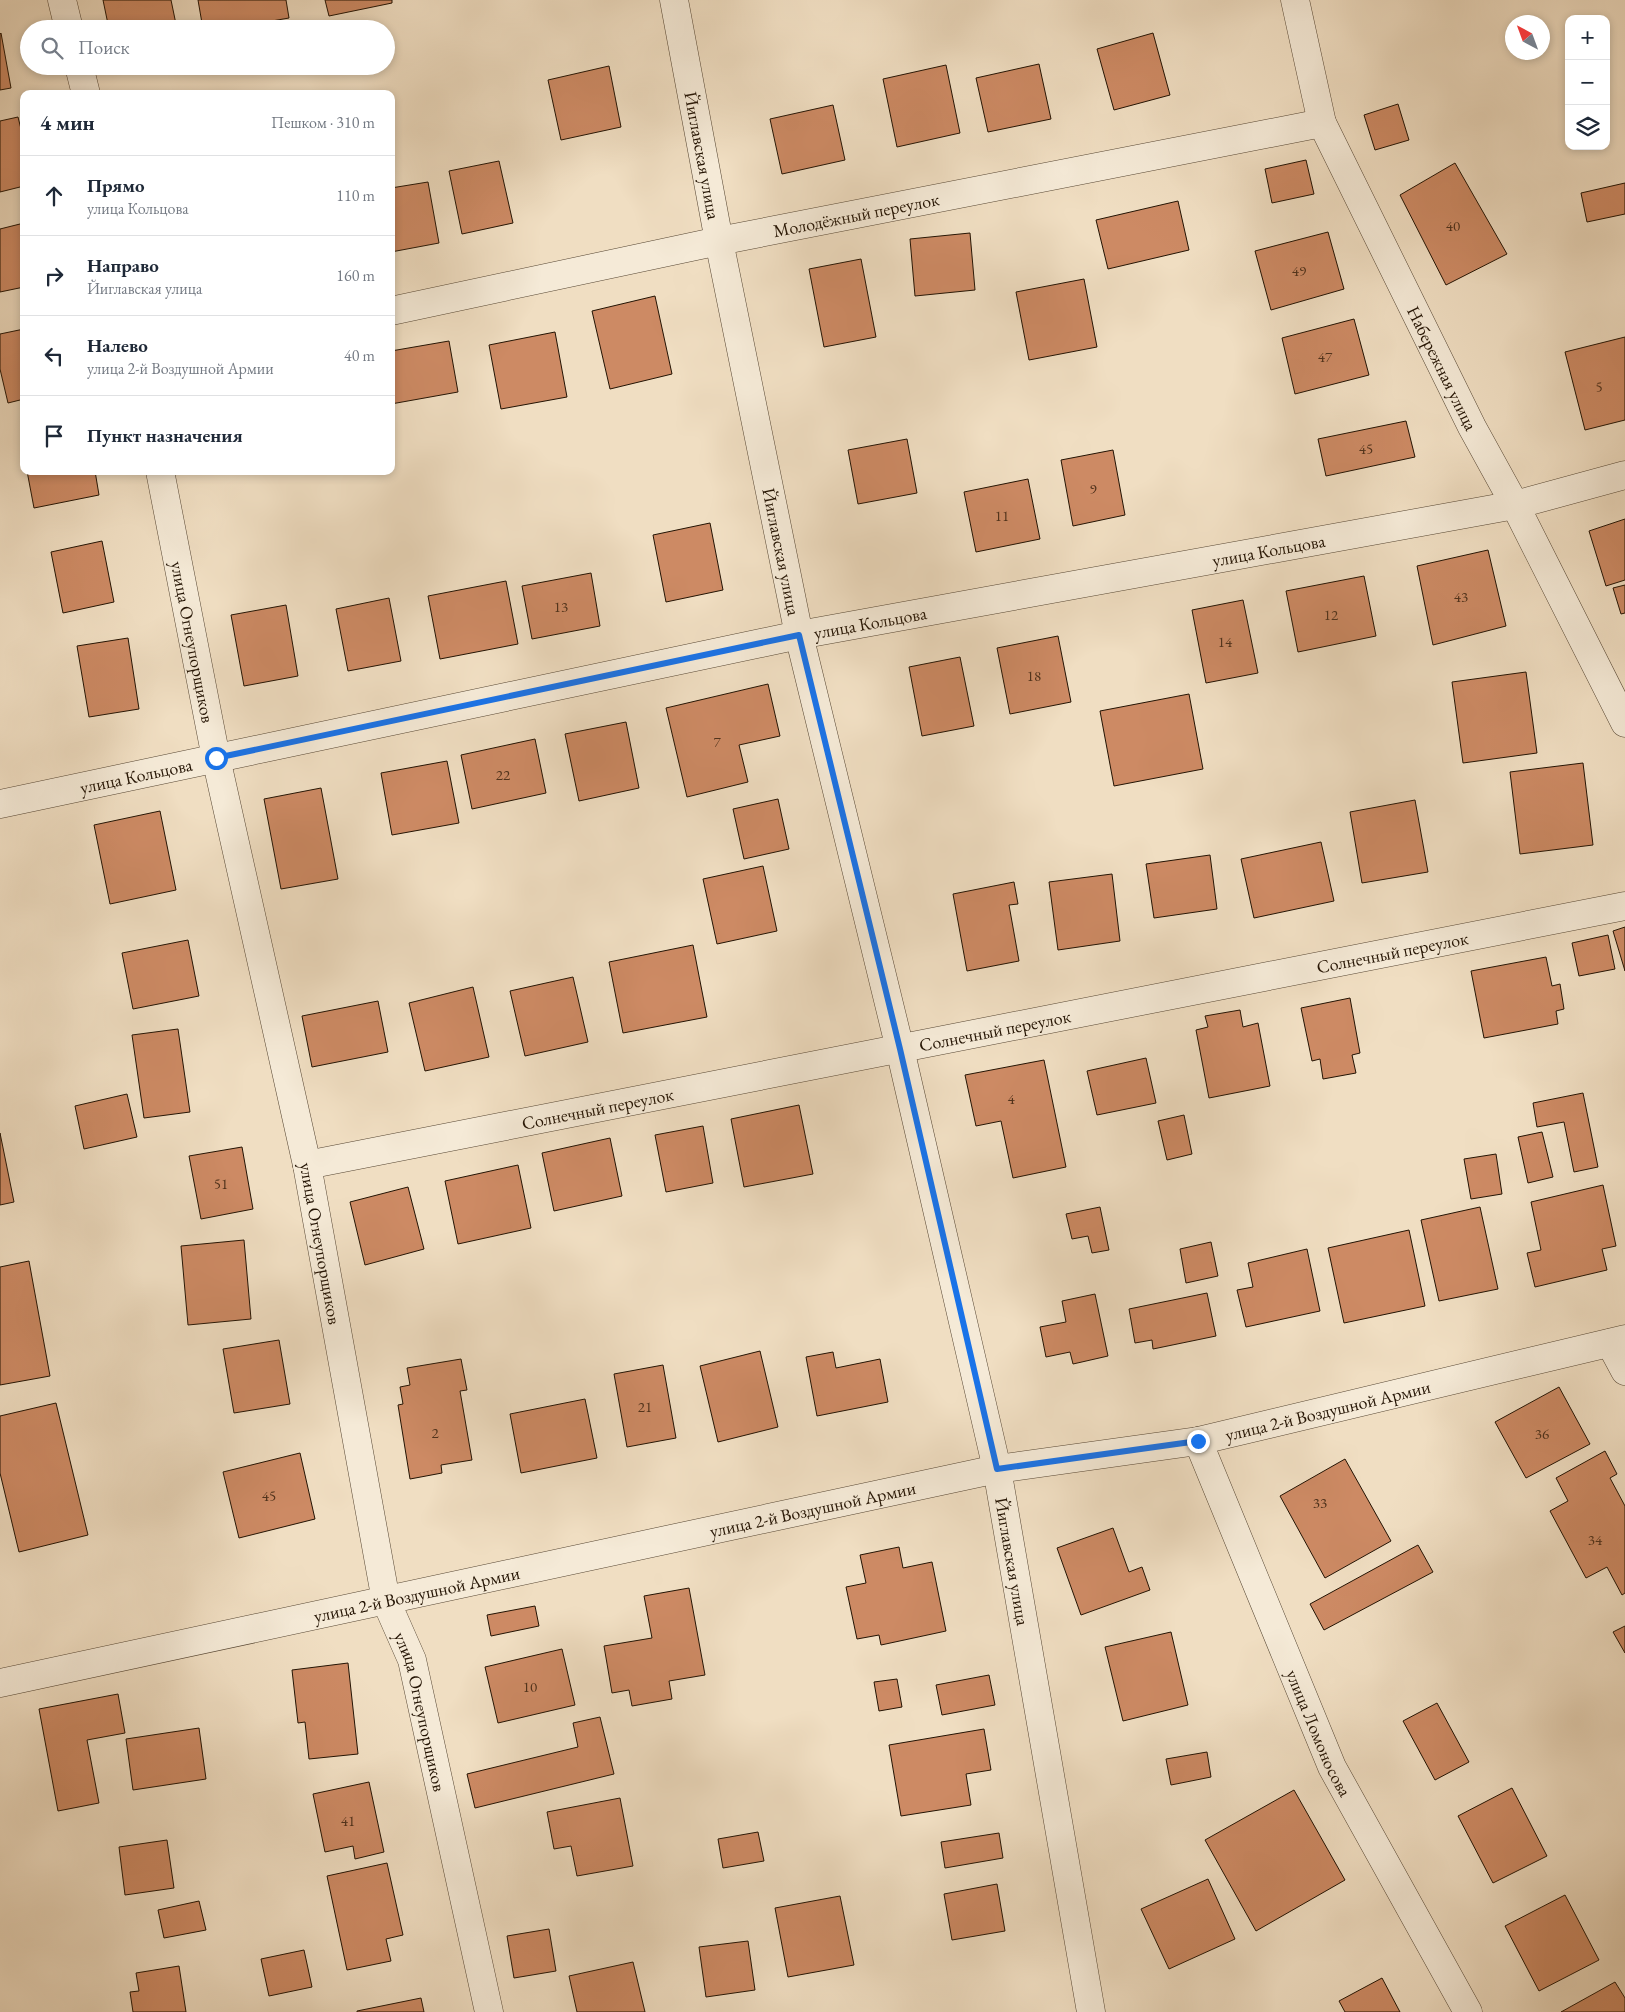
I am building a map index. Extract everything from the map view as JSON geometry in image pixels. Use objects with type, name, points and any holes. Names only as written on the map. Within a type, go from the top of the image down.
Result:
[{"type":"street","points":[[62,0],[67,20]]},
{"type":"street","name":"Йиглавская улица","points":[[674,0],[719,241],[799,635],[900,1049],[997,1469],[1091,2012]]},
{"type":"street","name":"Набережная улица","points":[[1295,0],[1322,123],[1472,428],[1515,505],[1625,723]]},
{"type":"street","points":[[81,75],[85,90]]},
{"type":"street","name":"Молодёжный переулок","points":[[395,310],[719,241],[1322,123]]},
{"type":"street","name":"улица Огнеупорщиков","points":[[161,475],[216,758],[307,1166],[386,1601],[412,1660],[489,2012]]},
{"type":"street","name":"улица Кольцова","points":[[0,804],[799,635],[1515,505],[1625,475]]},
{"type":"street","name":"Солнечный переулок","points":[[307,1166],[1625,906]]},
{"type":"street","points":[[1618,1341],[1625,1371]]},
{"type":"street","name":"улица 2-й Воздушной Армии","points":[[0,1682],[997,1469],[1198,1441],[1618,1341]]},
{"type":"street","name":"улица Ломоносова","points":[[1198,1441],[1332,1767],[1468,2012]]},
{"type":"building","points":[[103,0],[171,0],[175,20],[107,20]]},
{"type":"building","points":[[198,0],[286,0],[289,18],[278,20],[201,20]]},
{"type":"building","points":[[325,0],[392,0],[392,3],[329,16]]},
{"type":"building","points":[[1153,33],[1170,95],[1114,110],[1097,49]]},
{"type":"building","points":[[0,34],[11,88],[0,90]]},
{"type":"building","points":[[1039,64],[1051,119],[988,132],[976,78]]},
{"type":"building","points":[[946,65],[960,133],[897,147],[883,79]]},
{"type":"building","points":[[609,66],[621,127],[561,140],[548,80]]},
{"type":"building","points":[[1398,104],[1409,140],[1375,150],[1364,115]]},
{"type":"building","points":[[833,105],[845,160],[782,174],[770,119]]},
{"type":"building","points":[[18,117],[20,125],[20,187],[0,192],[0,121]]},
{"type":"building","points":[[1306,160],[1314,194],[1272,203],[1265,169]]},
{"type":"building","points":[[499,161],[513,223],[462,234],[449,171]]},
{"type":"building","points":[[1455,163],[1507,254],[1446,285],[1400,195]]},
{"type":"building","points":[[428,182],[439,243],[395,251],[395,187]]},
{"type":"building","points":[[1625,183],[1625,214],[1587,222],[1581,193]]},
{"type":"building","points":[[1178,201],[1189,250],[1108,269],[1096,220]]},
{"type":"building","points":[[20,224],[20,288],[0,292],[0,229]]},
{"type":"building","points":[[1328,232],[1344,289],[1271,310],[1255,251]]},
{"type":"building","points":[[970,233],[975,290],[915,296],[910,239]]},
{"type":"building","points":[[861,259],[876,337],[824,347],[809,269]]},
{"type":"building","points":[[1084,279],[1097,347],[1029,360],[1016,292]]},
{"type":"building","points":[[655,296],[672,374],[610,389],[592,311]]},
{"type":"building","points":[[1354,319],[1369,375],[1295,394],[1282,338]]},
{"type":"building","points":[[20,330],[20,400],[8,403],[0,369],[0,334]]},
{"type":"building","points":[[555,332],[567,397],[501,409],[489,345]]},
{"type":"building","points":[[1625,337],[1625,420],[1585,430],[1565,352]]},
{"type":"building","points":[[449,341],[458,392],[395,403],[395,350]]},
{"type":"building","points":[[1406,421],[1415,457],[1326,476],[1318,439]]},
{"type":"building","points":[[907,439],[917,493],[858,504],[848,450]]},
{"type":"building","points":[[1113,450],[1125,515],[1073,526],[1061,460]]},
{"type":"building","points":[[28,475],[96,475],[99,495],[34,508]]},
{"type":"building","points":[[1028,479],[1040,539],[976,552],[964,492]]},
{"type":"building","points":[[1625,519],[1625,580],[1606,586],[1589,531]]},
{"type":"building","points":[[710,523],[723,590],[666,602],[653,535]]},
{"type":"building","points":[[102,541],[114,602],[63,613],[51,552]]},
{"type":"building","points":[[1488,550],[1506,626],[1433,645],[1417,566]]},
{"type":"building","points":[[591,573],[600,626],[532,639],[522,586]]},
{"type":"building","points":[[1364,576],[1376,636],[1298,652],[1286,591]]},
{"type":"building","points":[[506,581],[518,644],[440,659],[428,596]]},
{"type":"building","points":[[1625,585],[1625,613],[1621,614],[1613,588]]},
{"type":"building","points":[[389,598],[401,661],[348,671],[336,609]]},
{"type":"building","points":[[1243,600],[1258,673],[1206,683],[1192,610]]},
{"type":"building","points":[[286,605],[298,676],[244,686],[231,615]]},
{"type":"building","points":[[1058,636],[1071,702],[1010,714],[997,648]]},
{"type":"building","points":[[128,638],[139,709],[89,717],[77,646]]},
{"type":"building","points":[[960,657],[974,726],[922,736],[909,667]]},
{"type":"building","points":[[1526,672],[1537,753],[1463,763],[1452,682]]},
{"type":"building","points":[[768,684],[780,736],[739,745],[748,782],[687,797],[666,708]]},
{"type":"building","points":[[1189,694],[1203,769],[1114,786],[1100,711]]},
{"type":"building","points":[[626,722],[639,788],[579,801],[565,734]]},
{"type":"building","points":[[535,739],[546,793],[472,809],[461,755]]},
{"type":"building","points":[[447,761],[459,823],[392,835],[381,773]]},
{"type":"building","points":[[1583,763],[1593,845],[1520,854],[1510,772]]},
{"type":"building","points":[[321,788],[338,879],[281,889],[264,799]]},
{"type":"building","points":[[778,799],[789,849],[744,859],[733,809]]},
{"type":"building","points":[[1415,800],[1428,872],[1362,883],[1350,812]]},
{"type":"building","points":[[160,811],[176,890],[110,904],[94,825]]},
{"type":"building","points":[[1321,842],[1334,901],[1254,918],[1241,859]]},
{"type":"building","points":[[1210,855],[1217,909],[1154,918],[1146,864]]},
{"type":"building","points":[[763,866],[777,931],[717,944],[703,879]]},
{"type":"building","points":[[1112,874],[1120,941],[1058,950],[1049,882]]},
{"type":"building","points":[[1014,882],[1018,904],[1009,905],[1019,961],[967,971],[953,894]]},
{"type":"building","points":[[1625,927],[1625,971],[1613,931]]},
{"type":"building","points":[[1608,935],[1615,969],[1579,976],[1572,943]]},
{"type":"building","points":[[188,940],[199,996],[133,1009],[122,953]]},
{"type":"building","points":[[693,945],[707,1017],[623,1033],[609,962]]},
{"type":"building","points":[[1546,957],[1552,986],[1560,984],[1564,1009],[1556,1011],[1558,1024],[1484,1038],[1471,971]]},
{"type":"building","points":[[573,977],[588,1042],[525,1056],[510,991]]},
{"type":"building","points":[[473,987],[489,1057],[425,1071],[409,1003]]},
{"type":"building","points":[[1350,998],[1360,1053],[1352,1055],[1356,1073],[1323,1079],[1320,1059],[1312,1061],[1301,1008]]},
{"type":"building","points":[[378,1001],[388,1052],[312,1067],[302,1016]]},
{"type":"building","points":[[1240,1010],[1243,1027],[1258,1023],[1270,1086],[1209,1098],[1196,1030],[1208,1027],[1205,1016]]},
{"type":"building","points":[[178,1029],[190,1112],[144,1118],[132,1035]]},
{"type":"building","points":[[1146,1058],[1156,1103],[1097,1115],[1087,1071]]},
{"type":"building","points":[[1044,1060],[1066,1167],[1013,1178],[1001,1121],[976,1126],[965,1075]]},
{"type":"building","points":[[1583,1093],[1598,1167],[1574,1172],[1564,1122],[1537,1127],[1533,1103]]},
{"type":"building","points":[[127,1094],[137,1137],[84,1149],[75,1106]]},
{"type":"building","points":[[799,1105],[813,1174],[744,1187],[731,1119]]},
{"type":"building","points":[[1184,1115],[1192,1154],[1167,1160],[1158,1121]]},
{"type":"building","points":[[703,1126],[713,1183],[666,1192],[655,1135]]},
{"type":"building","points":[[1542,1132],[1553,1177],[1528,1183],[1518,1137]]},
{"type":"building","points":[[0,1133],[14,1202],[0,1205]]},
{"type":"building","points":[[610,1138],[622,1196],[554,1211],[542,1153]]},
{"type":"building","points":[[242,1147],[253,1209],[201,1219],[189,1156]]},
{"type":"building","points":[[1496,1154],[1502,1194],[1471,1199],[1464,1159]]},
{"type":"building","points":[[518,1165],[531,1228],[458,1244],[445,1181]]},
{"type":"building","points":[[1603,1185],[1616,1246],[1602,1249],[1607,1270],[1535,1287],[1527,1253],[1541,1250],[1531,1202]]},
{"type":"building","points":[[408,1187],[424,1249],[365,1265],[350,1202]]},
{"type":"building","points":[[1100,1207],[1109,1250],[1092,1253],[1088,1236],[1072,1239],[1066,1214]]},
{"type":"building","points":[[1480,1207],[1498,1289],[1439,1301],[1421,1220]]},
{"type":"building","points":[[1409,1230],[1425,1306],[1344,1323],[1328,1248]]},
{"type":"building","points":[[244,1240],[251,1319],[188,1325],[181,1246]]},
{"type":"building","points":[[1211,1242],[1218,1276],[1186,1283],[1180,1249]]},
{"type":"building","points":[[1307,1249],[1320,1311],[1246,1327],[1237,1290],[1253,1287],[1248,1263]]},
{"type":"building","points":[[29,1261],[50,1376],[0,1385],[0,1267]]},
{"type":"building","points":[[1207,1293],[1216,1336],[1153,1349],[1152,1340],[1135,1343],[1129,1309]]},
{"type":"building","points":[[1095,1294],[1108,1356],[1073,1364],[1070,1352],[1046,1357],[1040,1327],[1066,1322],[1062,1301]]},
{"type":"building","points":[[279,1340],[290,1404],[234,1413],[223,1349]]},
{"type":"building","points":[[760,1351],[778,1427],[718,1442],[700,1366]]},
{"type":"building","points":[[833,1352],[836,1368],[880,1359],[888,1402],[817,1416],[806,1357]]},
{"type":"building","points":[[461,1359],[467,1390],[460,1391],[472,1460],[441,1465],[442,1473],[410,1479],[398,1405],[403,1404],[400,1387],[410,1385],[407,1368]]},
{"type":"building","points":[[663,1365],[676,1438],[627,1447],[614,1374]]},
{"type":"building","points":[[1559,1387],[1590,1444],[1526,1478],[1495,1422]]},
{"type":"building","points":[[585,1399],[597,1458],[521,1473],[510,1414]]},
{"type":"building","points":[[56,1403],[88,1535],[19,1552],[0,1473],[0,1416]]},
{"type":"building","points":[[1605,1451],[1617,1474],[1610,1478],[1625,1506],[1625,1593],[1622,1595],[1607,1567],[1586,1578],[1550,1511],[1568,1501],[1556,1478]]},
{"type":"building","points":[[300,1453],[315,1519],[239,1538],[223,1472]]},
{"type":"building","points":[[1345,1459],[1391,1541],[1325,1578],[1280,1496]]},
{"type":"building","points":[[1113,1528],[1129,1572],[1142,1567],[1150,1590],[1081,1615],[1057,1548]]},
{"type":"building","points":[[1418,1545],[1433,1572],[1324,1630],[1310,1604]]},
{"type":"building","points":[[899,1547],[903,1568],[932,1562],[946,1631],[881,1645],[879,1635],[857,1639],[846,1587],[866,1583],[860,1555]]},
{"type":"building","points":[[689,1588],[705,1675],[669,1681],[672,1699],[632,1706],[629,1690],[612,1693],[604,1646],[652,1638],[644,1596]]},
{"type":"building","points":[[535,1606],[539,1626],[491,1636],[487,1615]]},
{"type":"building","points":[[1625,1626],[1625,1653],[1613,1632]]},
{"type":"building","points":[[1171,1632],[1188,1705],[1123,1721],[1105,1647]]},
{"type":"building","points":[[562,1649],[575,1705],[498,1723],[485,1667]]},
{"type":"building","points":[[348,1663],[358,1754],[309,1759],[305,1722],[298,1723],[292,1670]]},
{"type":"building","points":[[989,1675],[995,1705],[942,1715],[936,1685]]},
{"type":"building","points":[[897,1679],[902,1707],[879,1711],[874,1682]]},
{"type":"building","points":[[118,1694],[125,1733],[87,1740],[99,1803],[58,1811],[39,1709]]},
{"type":"building","points":[[1437,1703],[1469,1762],[1435,1780],[1403,1721]]},
{"type":"building","points":[[600,1717],[614,1774],[475,1808],[467,1774],[578,1747],[573,1723]]},
{"type":"building","points":[[199,1728],[206,1779],[133,1790],[126,1739]]},
{"type":"building","points":[[984,1729],[991,1770],[966,1774],[971,1805],[901,1816],[889,1745]]},
{"type":"building","points":[[1207,1752],[1211,1777],[1171,1785],[1166,1759]]},
{"type":"building","points":[[369,1782],[384,1852],[355,1859],[353,1846],[325,1852],[313,1794]]},
{"type":"building","points":[[1512,1788],[1547,1856],[1493,1883],[1458,1816]]},
{"type":"building","points":[[1294,1790],[1345,1880],[1256,1931],[1205,1840]]},
{"type":"building","points":[[620,1798],[633,1866],[577,1876],[571,1846],[554,1849],[547,1812]]},
{"type":"building","points":[[758,1832],[764,1861],[723,1868],[718,1839]]},
{"type":"building","points":[[999,1833],[1003,1858],[945,1868],[941,1842]]},
{"type":"building","points":[[167,1840],[174,1888],[125,1895],[119,1847]]},
{"type":"building","points":[[387,1863],[403,1935],[386,1939],[391,1961],[347,1970],[327,1876]]},
{"type":"building","points":[[1208,1879],[1235,1939],[1169,1969],[1141,1909]]},
{"type":"building","points":[[997,1884],[1005,1931],[952,1940],[944,1894]]},
{"type":"building","points":[[1565,1895],[1599,1960],[1539,1991],[1505,1926]]},
{"type":"building","points":[[840,1896],[854,1965],[788,1977],[775,1908]]},
{"type":"building","points":[[199,1901],[206,1930],[164,1938],[158,1910]]},
{"type":"building","points":[[549,1929],[556,1971],[514,1978],[507,1936]]},
{"type":"building","points":[[748,1941],[755,1990],[706,1997],[699,1947]]},
{"type":"building","points":[[304,1950],[312,1987],[269,1996],[261,1959]]},
{"type":"building","points":[[633,1962],[645,2012],[577,2012],[569,1976]]},
{"type":"building","points":[[179,1966],[186,2012],[133,2012],[130,1992],[139,1991],[136,1973]]},
{"type":"building","points":[[1382,1978],[1400,2012],[1345,2012],[1339,2001]]},
{"type":"building","points":[[1615,1982],[1625,1998],[1625,2012],[1561,2012]]},
{"type":"building","points":[[421,1998],[424,2012],[357,2012],[357,2011]]},
{"type":"route","points":[[216,758],[799,635],[900,1049],[997,1469],[1198,1441]]}]
